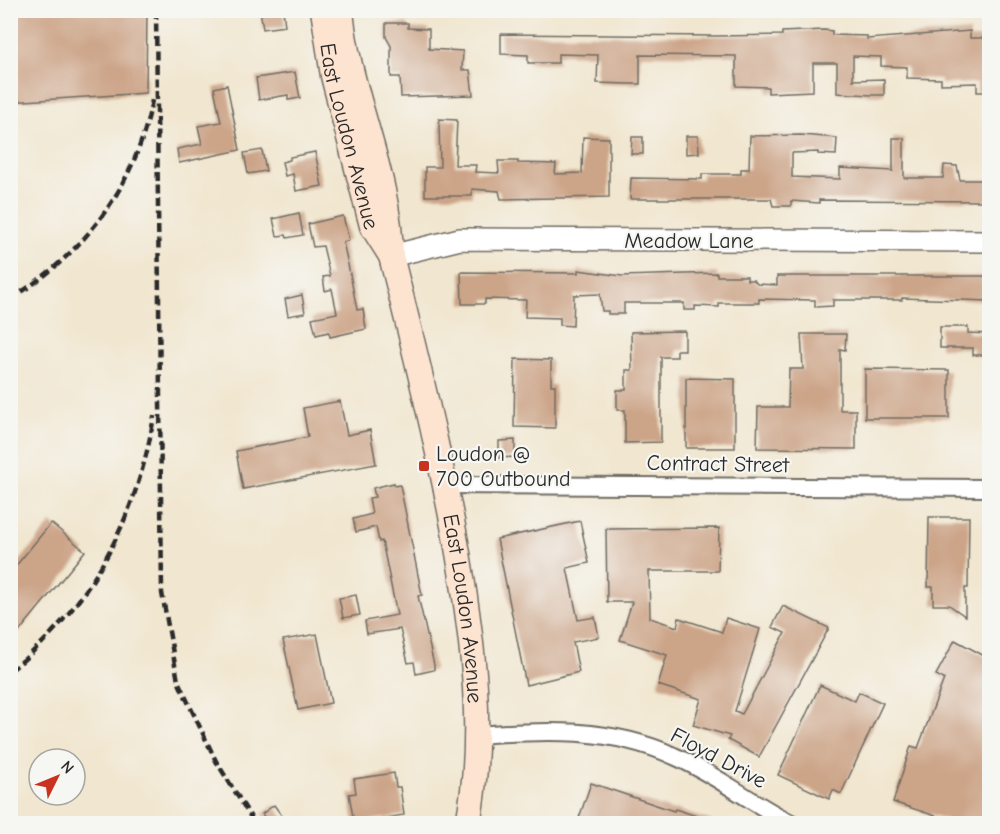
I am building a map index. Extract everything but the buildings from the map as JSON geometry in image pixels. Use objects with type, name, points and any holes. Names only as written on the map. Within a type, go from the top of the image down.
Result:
[{"type":"main road","name":"East Loudon Avenue","points":[[322,10],[333,76],[372,226],[391,256]]},
{"type":"main road","name":"East Loudon Avenue","points":[[341,10],[352,75],[390,221],[391,256],[446,485],[470,633],[477,735],[468,824]]},
{"type":"street","name":"Meadow Lane","points":[[391,256],[460,239],[990,241]]},
{"type":"street","name":"Contract Street","points":[[446,485],[990,488]]},
{"type":"street","name":"Floyd Drive","points":[[477,735],[532,731],[586,733],[643,744],[675,756],[793,824]]},
{"type":"railway","points":[[156,10],[162,593],[178,681],[216,761],[255,824]]},
{"type":"railway","points":[[10,299],[61,261],[103,215],[134,160],[145,131],[152,100]]},
{"type":"railway","points":[[10,671],[39,646],[64,618],[87,589],[106,557],[123,524],[136,489],[147,453],[154,416]]},
{"type":"place","name":"Loudon @ 700 Outbound","points":[[424,466]]}]
